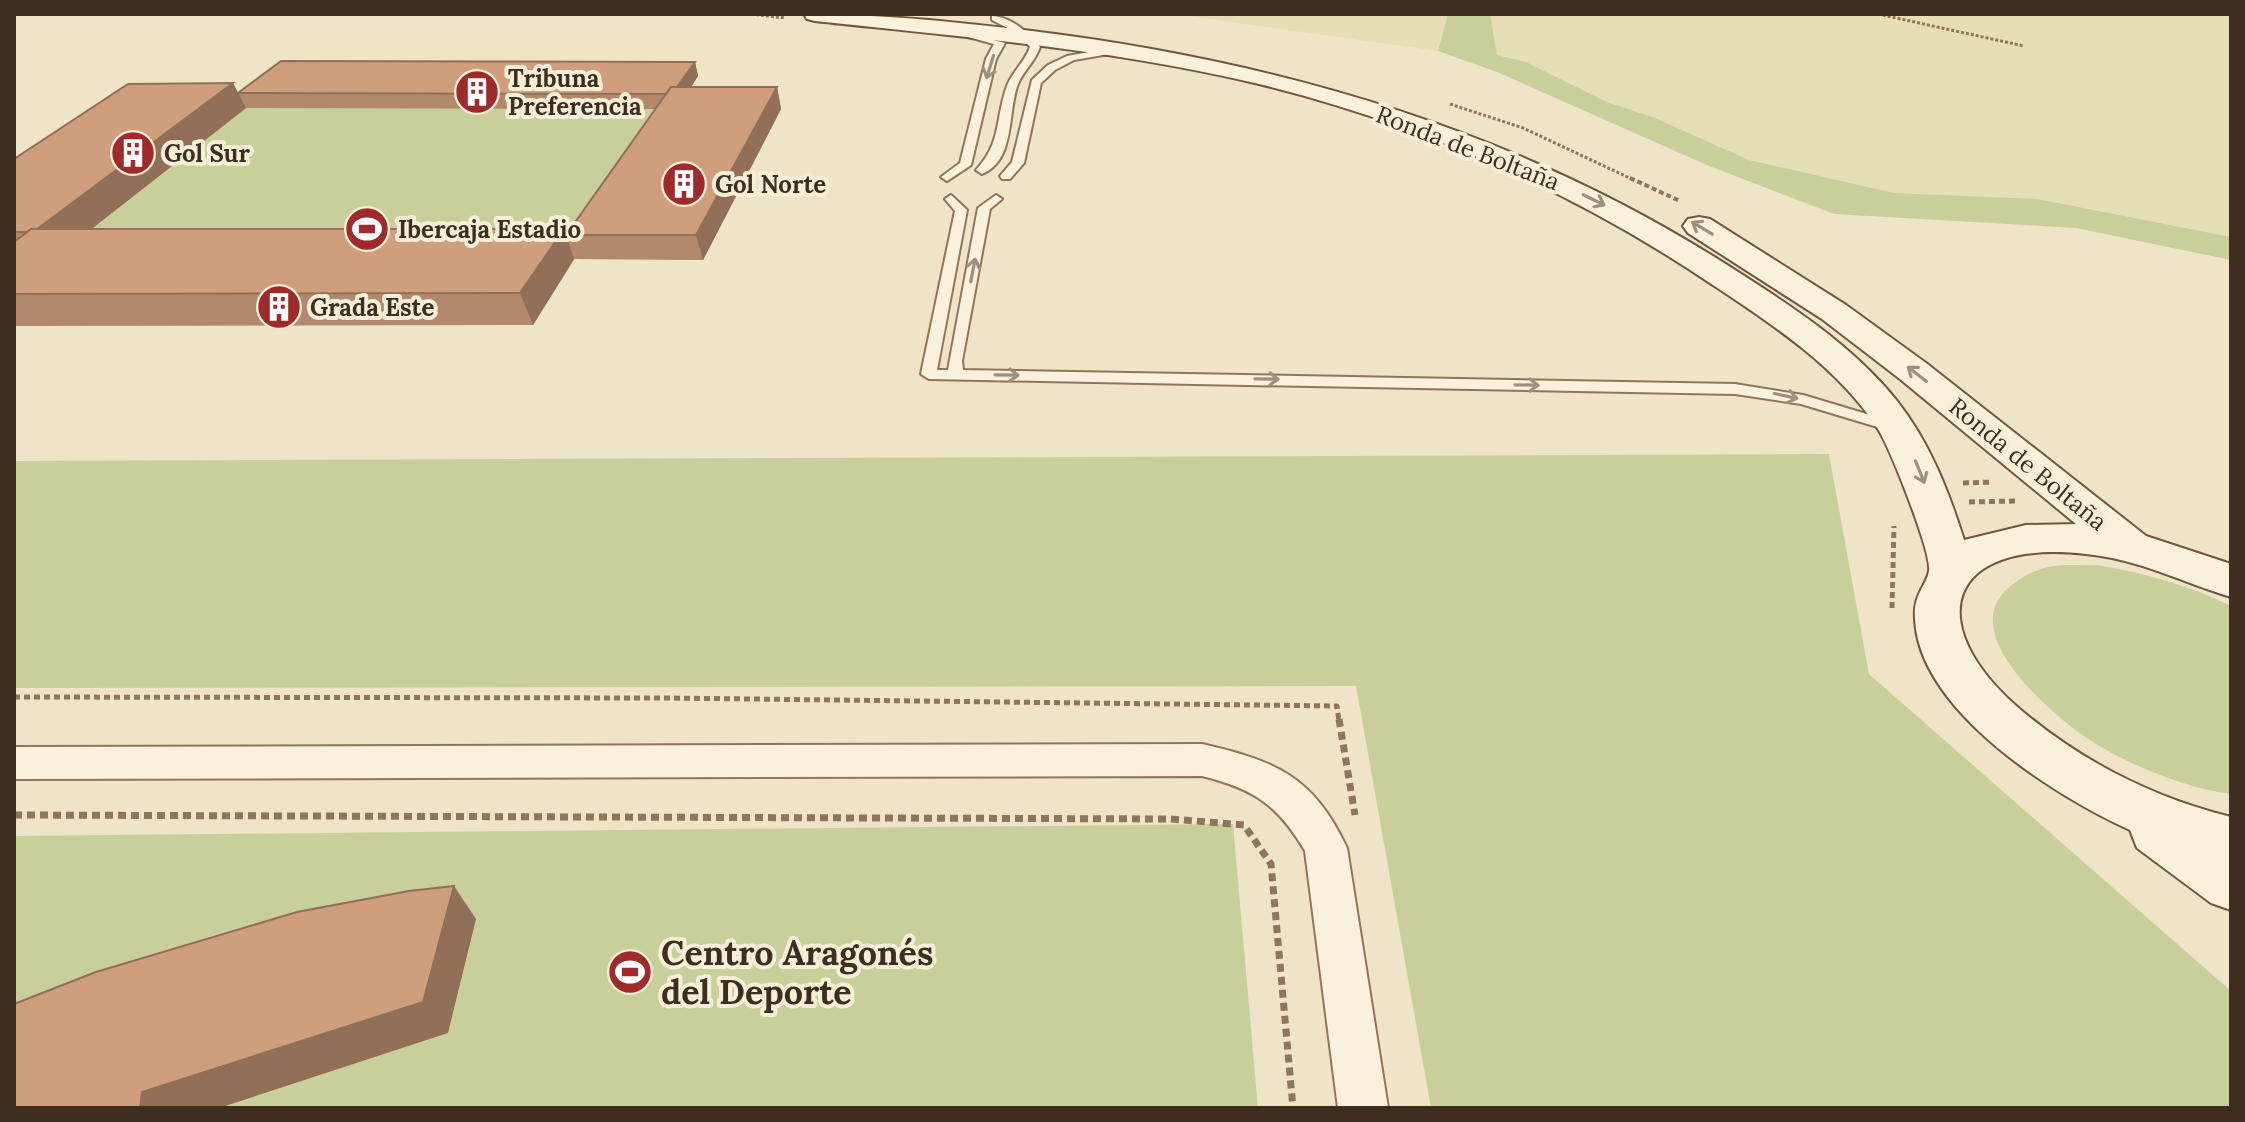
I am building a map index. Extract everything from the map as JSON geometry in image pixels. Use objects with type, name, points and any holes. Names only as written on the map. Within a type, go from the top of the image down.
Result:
[{"type":"main road","name":"Ronda de Boltaña","points":[[806,17],[952,22],[995,18],[1135,37],[1286,66],[1422,104],[1562,158],[1694,223],[1773,271],[1913,371],[2130,546]]},
{"type":"main road","name":"Ronda de Boltaña","points":[[952,22],[1031,39],[1189,62],[1264,79],[1399,117],[1541,174],[1606,206],[1697,257],[1782,317],[1829,354],[1869,393],[1897,428],[1926,486],[1951,569],[1980,549],[2021,538],[2072,537],[2130,546],[2231,581]]},
{"type":"main road","points":[[1951,569],[1936,600],[1942,641],[1968,687],[2017,737],[2231,885]]},
{"type":"main road","points":[[2085,783],[2163,821],[2231,840]]},
{"type":"street","points":[[14,763],[1202,760],[1252,772],[1288,794],[1306,815],[1326,848],[1363,1108]]},
{"type":"lane","points":[[945,189],[982,170],[995,159],[1015,76],[1034,52],[1031,39],[995,18]]},
{"type":"lane","points":[[945,189],[965,165],[991,59],[1000,43],[952,22]]},
{"type":"lane","points":[[956,374],[955,361],[984,208],[1005,189],[1018,163],[1036,82],[1062,62],[1084,53],[1115,50]]},
{"type":"lane","points":[[982,170],[1005,189]]},
{"type":"lane","points":[[945,189],[973,203],[1005,189]]},
{"type":"lane","points":[[945,189],[961,210],[929,374],[1735,389],[1803,400],[1897,428]]},
{"type":"path","points":[[751,14],[806,17]]},
{"type":"path","points":[[1878,14],[2024,46]]},
{"type":"path","points":[[1926,486],[1984,484],[2038,471]]},
{"type":"path","points":[[1926,486],[1971,502],[2009,502],[2063,492]]},
{"type":"path","points":[[14,815],[1171,819],[1244,825],[1271,864],[1293,1108]]},
{"type":"shaded area","points":[[1173,14],[1448,14],[1438,51]]},
{"type":"shaded area","points":[[1490,14],[2231,14],[2231,237],[2039,199],[1894,193],[1749,160],[1655,118],[1607,102],[1526,62],[1497,55]]},
{"type":"green space","points":[[1448,14],[1490,14],[1497,55],[1526,62],[1607,102],[1655,118],[1749,160],[1894,193],[2038,199],[2231,237],[2231,260],[2076,228],[1834,214],[1709,166],[1497,72],[1438,51]]},
{"type":"green space","name":"Ibercaja Estadio","points":[[698,76],[677,109],[781,109],[703,260],[575,259],[533,325],[14,326],[14,198],[142,108]]},
{"type":"green space","points":[[1829,454],[1869,674],[2231,991],[2231,1108],[1431,1108],[1356,686],[14,688],[14,461]]},
{"type":"green space","points":[[2097,565],[2166,581],[2231,606],[2231,794],[2172,779],[2131,763],[2094,743],[2064,721],[2029,688],[2000,648],[1993,627],[1995,608],[2011,585],[2047,567]]},
{"type":"green space","name":"Centro Aragonés del Deporte","points":[[1233,824],[1258,1108],[14,1108],[14,836]]},
{"type":"building","points":[[281,61],[695,62],[677,87],[671,87],[666,94],[238,93]]},
{"type":"building","points":[[233,83],[37,229],[14,232],[14,159],[128,84]]},
{"type":"building","name":"Gol Norte","points":[[671,87],[777,87],[696,235],[566,235]]},
{"type":"building","points":[[31,229],[564,229],[520,293],[14,294],[14,242]]},
{"type":"building","points":[[454,886],[423,1002],[142,1092],[140,1108],[14,1108],[14,1004],[96,972],[297,912],[409,891]]},
{"type":"place","name":"Tribuna Preferencia","points":[[477,92]]},
{"type":"place","name":"Gol Sur","points":[[133,153]]},
{"type":"place","name":"Gol Norte","points":[[684,184]]},
{"type":"place","name":"Ibercaja Estadio","points":[[367,229]]},
{"type":"place","name":"Grada Este","points":[[279,307]]},
{"type":"place","name":"Centro Aragonés del Deporte","points":[[630,972]]}]
